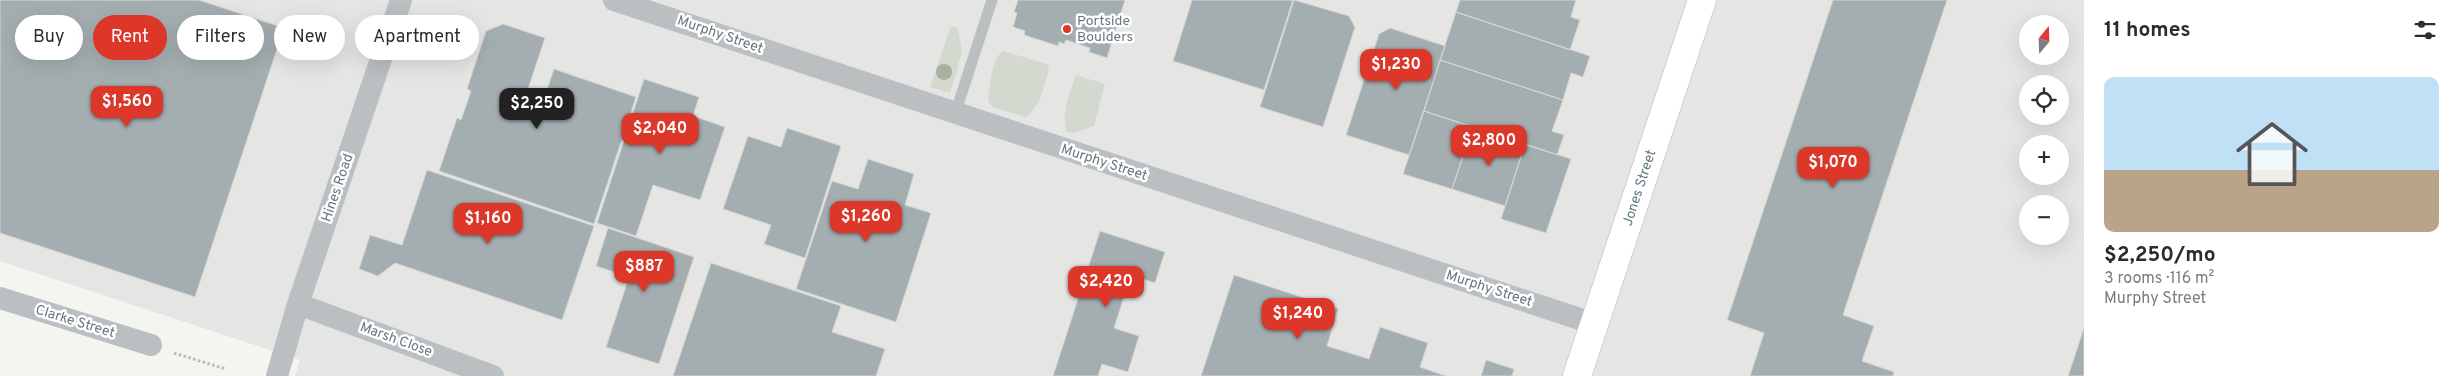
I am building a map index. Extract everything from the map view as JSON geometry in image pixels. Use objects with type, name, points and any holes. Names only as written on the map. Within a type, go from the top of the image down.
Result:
[{"type":"street","name":"Hines Road","points":[[277,376],[298,304],[401,0]]},
{"type":"street","name":"Murphy Street","points":[[614,0],[1595,324]]},
{"type":"street","name":"Jones Street","points":[[1577,376],[1702,0]]},
{"type":"street","name":"Clarke Street","points":[[0,298],[151,345]]},
{"type":"street","name":"Marsh Close","points":[[298,304],[493,376]]},
{"type":"lane","points":[[955,114],[992,0]]},
{"type":"path","points":[[151,345],[226,369]]},
{"type":"shaded area","points":[[0,0],[2084,0],[2084,376],[295,376],[300,360],[0,261]]},
{"type":"shaded area","points":[[951,26],[958,28],[962,52],[950,93],[930,87]]},
{"type":"shaded area","points":[[1003,51],[1047,64],[1049,68],[1039,101],[1026,117],[992,107],[988,100],[990,81],[996,60]]},
{"type":"shaded area","points":[[1076,75],[1105,84],[1094,126],[1074,133],[1067,132],[1065,111]]},
{"type":"building","points":[[0,0],[199,0],[245,15],[177,15],[177,60],[264,60],[264,21],[274,25],[274,58],[195,297],[0,233]]},
{"type":"building","name":"Portside Boulders","points":[[1018,0],[1125,0],[1107,58],[1089,52],[1090,48],[1066,40],[1064,44],[1059,42],[1058,46],[1024,35],[1025,31],[1013,27],[1017,13],[1014,12]]},
{"type":"building","points":[[1192,0],[1293,0],[1264,90],[1173,61]]},
{"type":"building","points":[[1294,0],[1349,16],[1355,27],[1323,127],[1260,107]]},
{"type":"building","points":[[1460,0],[1576,0],[1571,17],[1580,20],[1570,50],[1456,12]]},
{"type":"building","points":[[1833,0],[1947,0],[1843,315],[1874,326],[1862,361],[1894,372],[1893,376],[1750,376],[1764,333],[1727,320]]},
{"type":"building","points":[[1456,12],[1590,56],[1583,77],[1571,73],[1563,100],[1440,60]]},
{"type":"building","points":[[503,24],[545,38],[526,95],[543,101],[554,69],[636,97],[594,224],[439,171],[457,118],[461,120],[471,91],[467,89],[476,60],[479,60],[479,52],[486,31]]},
{"type":"building","points":[[1390,28],[1445,46],[1409,155],[1346,135],[1379,34]]},
{"type":"building","points":[[1440,60],[1563,100],[1552,131],[1564,135],[1557,155],[1424,111]]},
{"type":"building","points":[[644,79],[699,97],[693,116],[725,127],[700,200],[653,185],[636,236],[597,223]]},
{"type":"building","points":[[1424,111],[1473,127],[1452,189],[1403,174]]},
{"type":"building","points":[[1473,127],[1525,144],[1505,206],[1452,189]]},
{"type":"building","points":[[787,128],[841,146],[805,258],[764,244],[771,225],[723,209],[748,136],[781,147]]},
{"type":"building","points":[[1525,144],[1571,159],[1546,233],[1501,219]]},
{"type":"building","points":[[868,159],[914,174],[905,205],[931,213],[896,322],[796,289],[832,181],[858,189]]},
{"type":"building","points":[[427,170],[594,226],[562,320],[395,263],[378,276],[359,269],[370,235],[402,245]]},
{"type":"building","points":[[608,228],[694,257],[659,364],[606,347],[629,277],[596,266]]},
{"type":"building","points":[[1100,231],[1165,252],[1155,283],[1131,275],[1114,328],[1139,336],[1128,372],[1102,364],[1098,376],[1053,376]]},
{"type":"building","points":[[711,263],[841,306],[832,332],[885,349],[876,376],[673,376]]},
{"type":"building","points":[[1234,275],[1338,309],[1327,346],[1369,359],[1380,327],[1428,343],[1420,367],[1446,376],[1201,376]]},
{"type":"building","points":[[2084,328],[2084,376],[2068,376]]},
{"type":"building","points":[[1486,360],[1514,369],[1512,376],[1481,376]]},
{"type":"place","name":"Portside Boulders","points":[[1067,29]]}]
